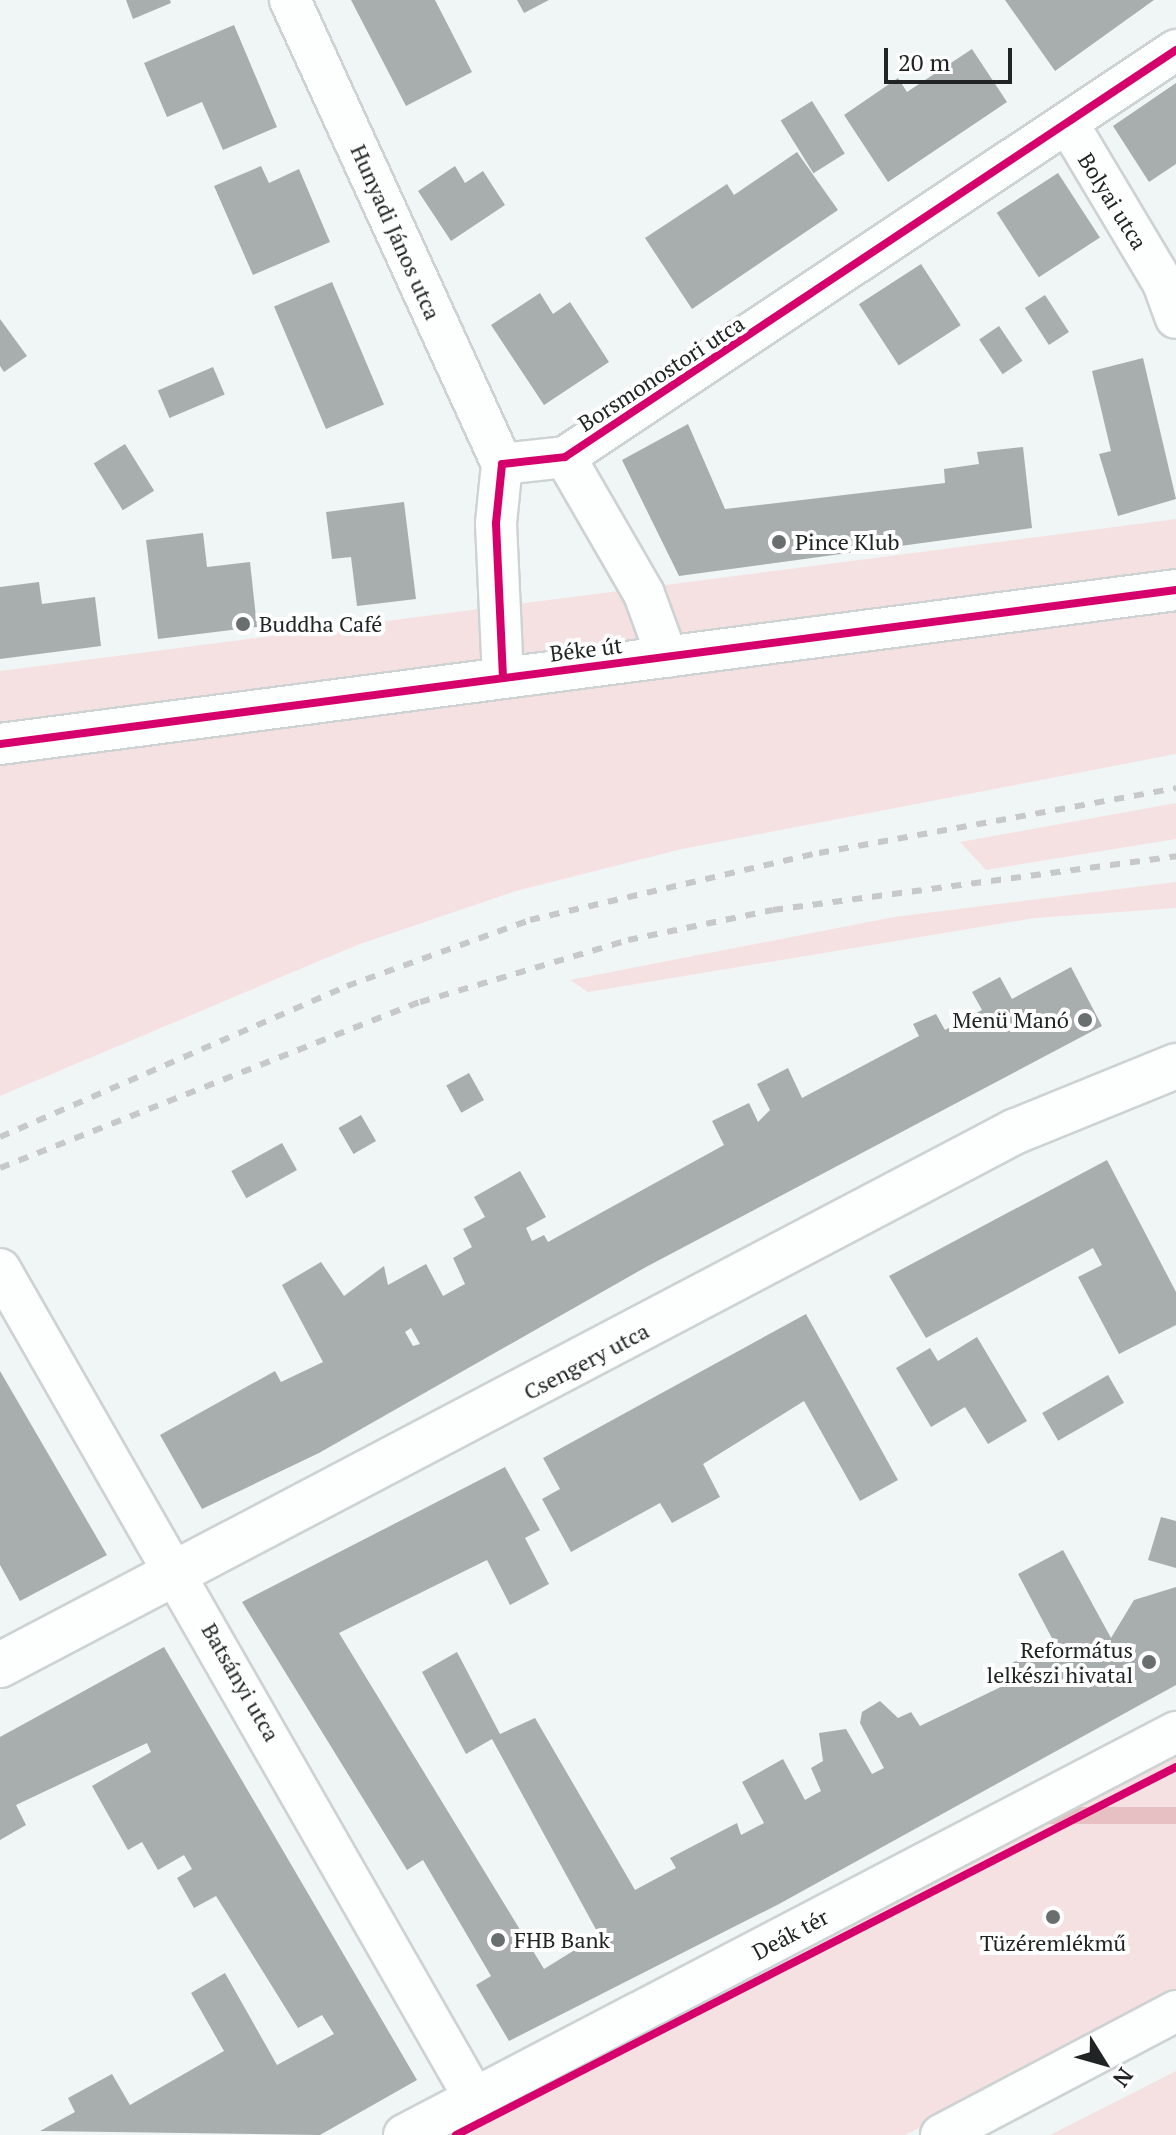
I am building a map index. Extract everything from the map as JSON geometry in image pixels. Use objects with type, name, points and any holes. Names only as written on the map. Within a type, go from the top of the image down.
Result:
[{"type":"main road","name":"Csengery utca","points":[[0,1665],[1016,1131],[1176,1066]]},
{"type":"street","name":"Hunyadi János utca","points":[[290,0],[502,464]]},
{"type":"street","name":"Borsmonostori utca","points":[[565,457],[1070,127],[1176,50]]},
{"type":"street","name":"Bolyai utca","points":[[1070,127],[1163,283],[1176,318]]},
{"type":"street","points":[[503,678],[496,523],[502,464],[565,457],[644,594],[667,657]]},
{"type":"street","name":"Béke út","points":[[0,744],[1176,590]]},
{"type":"street","name":"Batsányi utca","points":[[0,1269],[178,1570],[475,2099]]},
{"type":"street","name":"Deák tér","points":[[404,2135],[1176,1732]]},
{"type":"street","points":[[941,2135],[1176,2011]]},
{"type":"shaded area","points":[[1176,519],[1176,754],[682,849],[516,891],[357,945],[0,1096],[0,671]]},
{"type":"shaded area","points":[[1176,803],[1176,839],[986,870],[960,842]]},
{"type":"shaded area","points":[[1176,882],[1176,908],[1035,918],[588,992],[570,980],[894,917]]},
{"type":"shaded area","points":[[1176,1753],[1176,1997],[905,2135],[431,2135]]},
{"type":"shaded area","points":[[1044,1807],[1176,1807],[1176,1824],[1044,1824]]},
{"type":"shaded area","points":[[1176,2071],[1176,2135],[1050,2135]]},
{"type":"building","points":[[126,0],[170,0],[171,3],[133,19]]},
{"type":"building","points":[[351,0],[435,0],[472,72],[406,106]]},
{"type":"building","points":[[517,0],[549,0],[524,13]]},
{"type":"building","points":[[1005,0],[1154,0],[1055,71]]},
{"type":"building","points":[[234,25],[277,127],[223,150],[202,102],[167,117],[144,63]]},
{"type":"building","points":[[972,49],[1007,102],[888,182],[844,115],[898,78],[907,92]]},
{"type":"building","points":[[1176,83],[1176,164],[1149,182],[1113,126]]},
{"type":"building","points":[[812,101],[845,154],[813,173],[781,121]]},
{"type":"building","points":[[797,152],[838,210],[692,309],[645,238],[727,184],[734,195]]},
{"type":"building","points":[[261,166],[269,183],[299,169],[330,242],[253,275],[214,186]]},
{"type":"building","points":[[455,166],[465,183],[483,171],[505,205],[451,241],[418,191]]},
{"type":"building","points":[[1058,173],[1100,238],[1039,277],[997,213]]},
{"type":"building","points":[[921,264],[961,325],[899,366],[859,304]]},
{"type":"building","points":[[332,282],[384,404],[326,429],[274,307]]},
{"type":"building","points":[[540,293],[553,314],[570,302],[609,362],[544,405],[491,325]]},
{"type":"building","points":[[1045,295],[1069,332],[1049,345],[1025,308]]},
{"type":"building","points":[[0,319],[27,356],[4,372],[0,366]]},
{"type":"building","points":[[999,326],[1022,361],[1003,374],[979,339]]},
{"type":"building","points":[[1143,358],[1176,499],[1118,516],[1099,454],[1111,451],[1092,371]]},
{"type":"building","points":[[213,367],[225,395],[169,418],[158,390]]},
{"type":"building","points":[[688,424],[725,509],[945,483],[944,469],[979,464],[977,452],[1023,447],[1032,528],[679,576],[622,460]]},
{"type":"building","points":[[125,444],[154,491],[123,510],[94,464]]},
{"type":"building","points":[[404,502],[416,599],[357,606],[351,557],[332,559],[326,512]]},
{"type":"building","points":[[203,533],[207,567],[250,562],[257,627],[158,639],[146,540]]},
{"type":"building","points":[[39,582],[42,604],[95,597],[101,646],[0,659],[0,587]]},
{"type":"building","points":[[1071,967],[1102,1026],[646,1267],[319,1453],[202,1509],[160,1435],[275,1371],[281,1382],[323,1362],[282,1285],[321,1262],[344,1296],[384,1266],[388,1285],[426,1264],[443,1296],[465,1284],[453,1258],[472,1247],[463,1229],[485,1217],[474,1197],[520,1171],[546,1217],[526,1228],[532,1241],[544,1235],[548,1242],[724,1145],[712,1121],[749,1103],[758,1122],[770,1110],[757,1084],[788,1068],[802,1098],[919,1036],[913,1024],[936,1014],[945,1030],[982,1010],[972,992],[1000,977],[1012,999]],"holes":[[[411,1328],[420,1344],[413,1346],[405,1332]]]},
{"type":"building","points":[[469,1073],[484,1100],[461,1113],[446,1086]]},
{"type":"building","points":[[361,1115],[376,1141],[353,1154],[338,1128]]},
{"type":"building","points":[[282,1143],[297,1170],[246,1198],[231,1171]]},
{"type":"building","points":[[1107,1160],[1176,1292],[1176,1325],[1119,1354],[1078,1277],[1102,1265],[1093,1248],[926,1338],[889,1276]]},
{"type":"building","points":[[806,1314],[898,1480],[860,1501],[804,1401],[703,1464],[720,1497],[672,1523],[660,1503],[571,1552],[542,1499],[560,1489],[543,1458]]},
{"type":"building","points":[[977,1337],[1027,1421],[988,1444],[965,1407],[931,1427],[896,1368],[930,1348],[938,1361]]},
{"type":"building","points":[[0,1371],[107,1555],[20,1601],[0,1565]]},
{"type":"building","points":[[1108,1375],[1124,1403],[1058,1441],[1042,1413]]},
{"type":"building","points":[[505,1467],[540,1530],[525,1538],[549,1584],[510,1605],[487,1560],[339,1633],[544,1969],[599,1935],[492,1739],[466,1754],[422,1672],[457,1652],[500,1734],[535,1718],[635,1890],[676,1868],[670,1858],[737,1823],[741,1835],[764,1823],[742,1782],[783,1759],[805,1800],[821,1791],[811,1768],[823,1761],[819,1733],[846,1729],[872,1774],[884,1768],[860,1723],[862,1712],[880,1701],[898,1718],[911,1712],[920,1726],[1009,1683],[1000,1669],[1054,1642],[1018,1574],[1063,1550],[1111,1638],[1134,1600],[1176,1587],[1176,1685],[779,1904],[509,2041],[476,1985],[491,1976],[423,1860],[407,1870],[242,1602]]},
{"type":"building","points":[[1161,1517],[1176,1521],[1176,1568],[1148,1560]]},
{"type":"building","points":[[164,1647],[417,2080],[320,2135],[40,2131],[75,2112],[68,2098],[112,2074],[130,2105],[224,2051],[191,1993],[225,1973],[277,2065],[334,2034],[322,2015],[298,2028],[216,1896],[194,1908],[177,1878],[192,1869],[184,1855],[158,1870],[142,1842],[128,1850],[92,1786],[151,1752],[147,1743],[16,1805],[26,1825],[0,1840],[0,1737]]},
{"type":"railway","points":[[0,1137],[347,986],[530,920],[819,853],[1176,788]]},
{"type":"railway","points":[[0,1168],[420,1002],[628,940],[773,910],[1176,856]]},
{"type":"cycle path","points":[[503,678],[496,523],[502,464],[565,457],[1176,50]]},
{"type":"cycle path","points":[[0,744],[1176,590]]},
{"type":"cycle path","points":[[456,2135],[1176,1767]]},
{"type":"place","name":"Pince Klub","points":[[779,542]]},
{"type":"place","name":"Buddha Café","points":[[243,624]]},
{"type":"place","name":"Menü Manó","points":[[1085,1020]]},
{"type":"place","name":"Református lelkészi hivatal","points":[[1149,1662]]},
{"type":"place","name":"Tüzéremlékmű","points":[[1053,1917]]},
{"type":"place","name":"FHB Bank","points":[[498,1940]]}]
